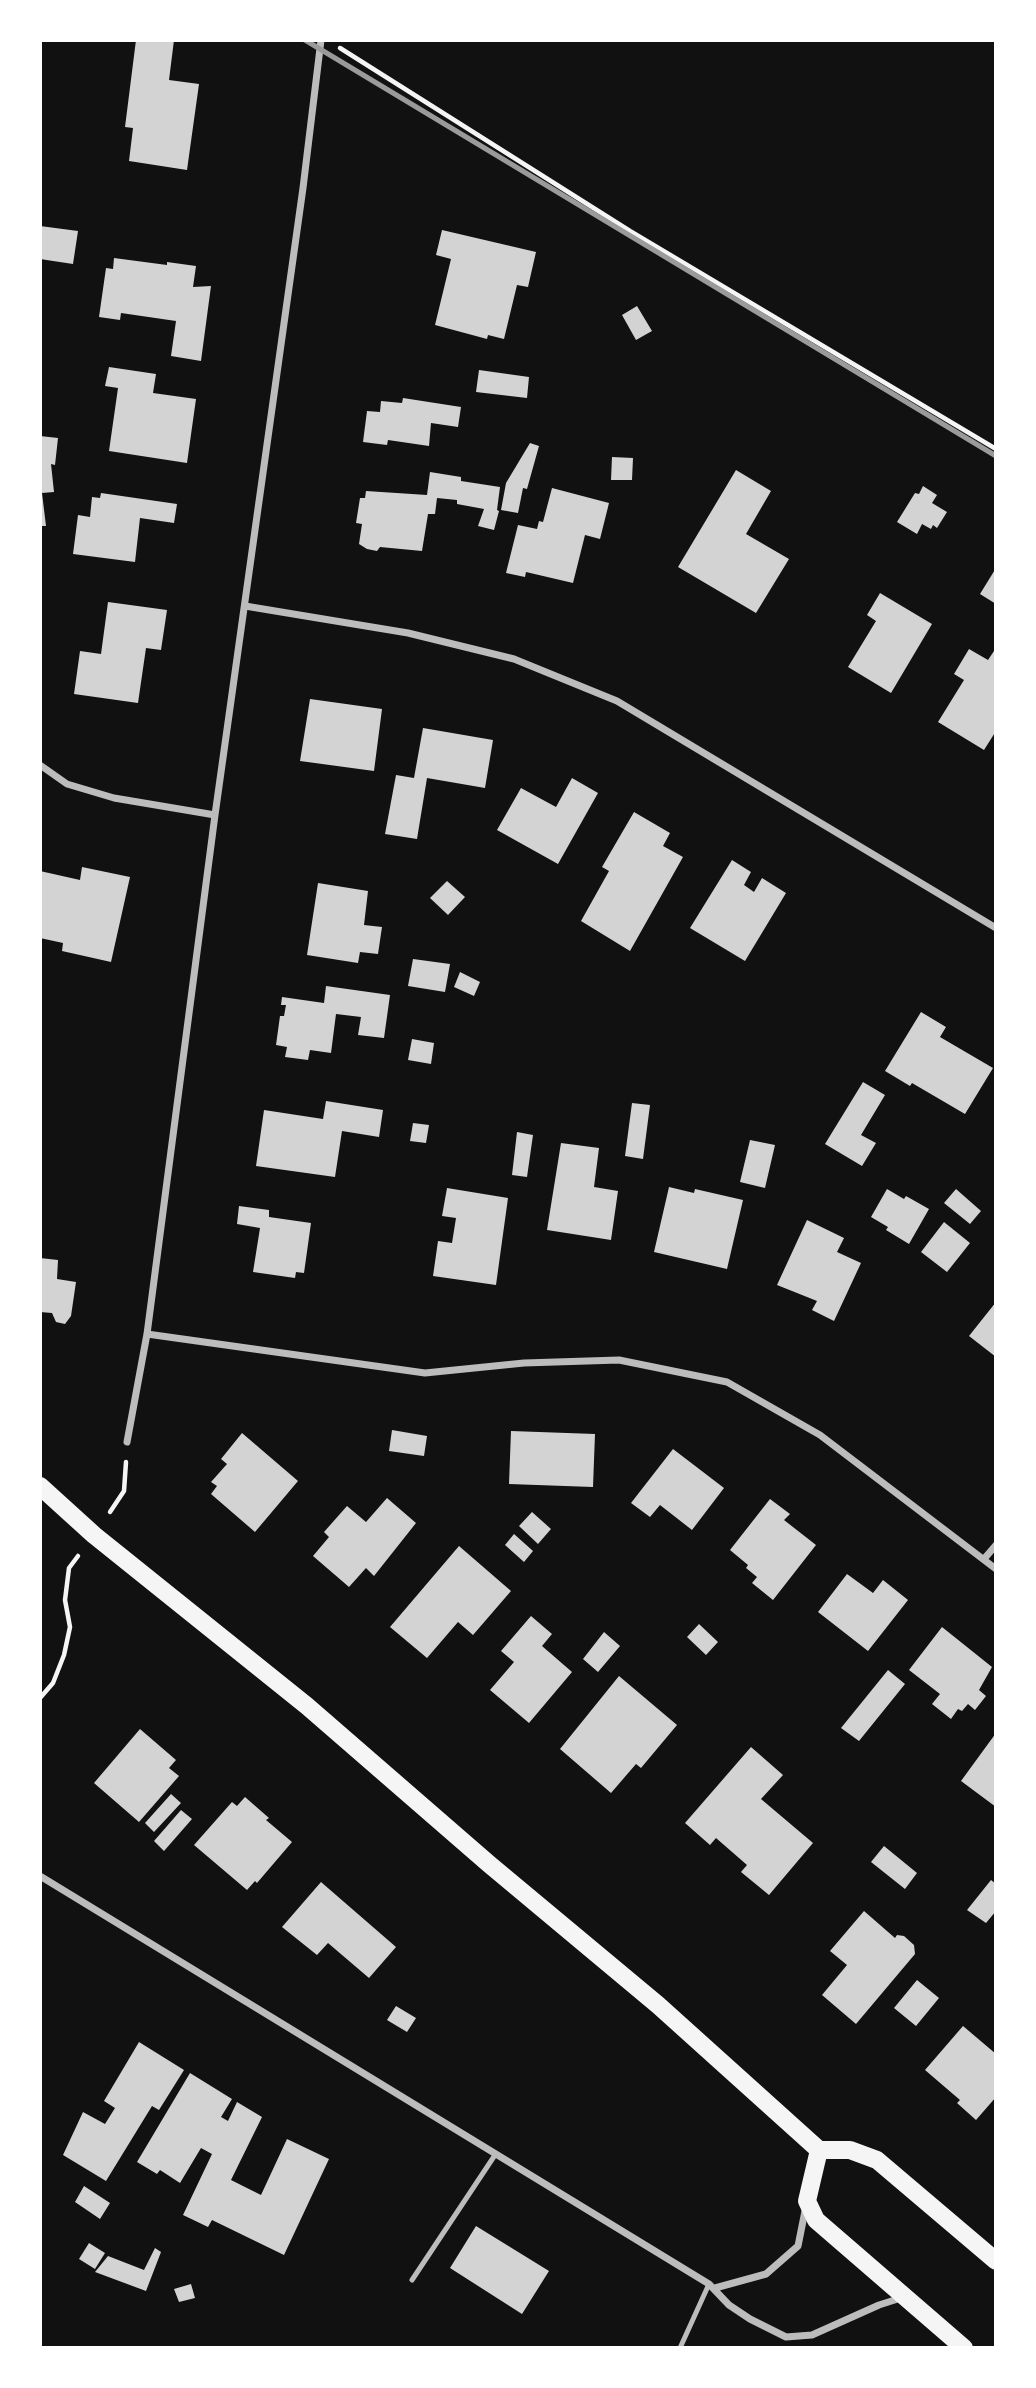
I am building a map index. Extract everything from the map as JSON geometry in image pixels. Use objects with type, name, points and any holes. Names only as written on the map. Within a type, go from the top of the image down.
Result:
[{"type":"main road","points":[[40,1486],[94,1535],[307,1706],[489,1864],[658,2005],[819,2150],[850,2150],[877,2160],[996,2261]]},
{"type":"main road","points":[[819,2150],[807,2201],[816,2220],[964,2348]]},
{"type":"street","points":[[127,1442],[147,1334],[321,40]]},
{"type":"street","points":[[245,607],[408,633],[514,659],[617,701],[996,928]]},
{"type":"street","points":[[40,765],[67,784],[114,798],[215,814]]},
{"type":"street","points":[[147,1334],[425,1373],[524,1363],[619,1360],[727,1382],[820,1435],[996,1569]]},
{"type":"street","points":[[985,1559],[996,1545]]},
{"type":"street","points":[[40,1876],[712,2286],[729,2305],[786,2337],[813,2334],[879,2305],[905,2297]]},
{"type":"street","points":[[712,2286],[766,2274],[798,2246],[807,2201]]},
{"type":"lane","points":[[412,2280],[495,2155]]},
{"type":"lane","points":[[680,2348],[712,2286]]},
{"type":"path","points":[[337,47],[642,238],[996,449]]},
{"type":"path","points":[[40,1698],[53,1684],[64,1655],[70,1627],[65,1600],[69,1568],[124,1491],[127,1442]]},
{"type":"building","points":[[136,40],[174,40],[169,80],[199,84],[187,170],[129,161],[133,128],[125,127]]},
{"type":"building","points":[[40,226],[78,231],[73,264],[40,259]]},
{"type":"building","points":[[442,230],[536,252],[528,287],[517,285],[504,339],[488,335],[487,339],[435,325],[451,259],[436,255]]},
{"type":"building","points":[[114,258],[196,266],[193,287],[211,286],[201,361],[171,356],[176,321],[121,313],[120,320],[99,317],[106,268],[113,269]]},
{"type":"building","points":[[637,306],[652,331],[636,340],[622,315]]},
{"type":"building","points":[[109,367],[156,374],[153,393],[196,399],[187,463],[109,451],[118,388],[105,386]]},
{"type":"building","points":[[479,370],[529,377],[527,398],[476,392]]},
{"type":"building","points":[[403,398],[461,407],[458,427],[431,423],[429,446],[388,440],[387,445],[363,442],[367,411],[380,412],[381,401],[402,403]]},
{"type":"building","points":[[40,436],[58,438],[55,465],[51,464],[54,492],[42,493],[46,526],[40,526]]},
{"type":"building","points":[[530,443],[539,446],[527,489],[523,488],[518,513],[501,510],[506,483]]},
{"type":"building","points":[[612,457],[633,458],[632,480],[611,480]]},
{"type":"building","points":[[736,470],[771,491],[746,534],[789,559],[756,613],[678,567]]},
{"type":"building","points":[[430,472],[461,477],[461,481],[500,487],[499,511],[494,530],[478,526],[484,509],[457,504],[457,500],[437,498],[435,514],[428,514],[422,551],[380,547],[377,551],[359,544],[362,524],[356,523],[360,498],[365,498],[366,491],[427,495]]},
{"type":"building","points":[[923,486],[937,495],[932,503],[947,512],[937,528],[933,525],[931,529],[922,524],[917,534],[897,522],[915,493],[919,494]]},
{"type":"building","points":[[552,488],[609,503],[600,539],[585,535],[573,583],[526,572],[525,577],[506,573],[518,525],[537,529],[539,521],[543,522]]},
{"type":"building","points":[[101,493],[177,504],[174,523],[140,518],[135,562],[73,554],[78,515],[90,517],[92,497],[100,498]]},
{"type":"building","points":[[996,568],[996,604],[980,594]]},
{"type":"building","points":[[880,593],[932,624],[891,693],[848,667],[876,621],[867,615]]},
{"type":"building","points":[[108,602],[167,610],[161,650],[146,648],[138,703],[74,694],[80,651],[101,654]]},
{"type":"building","points":[[996,648],[996,731],[984,750],[938,722],[964,680],[954,674],[969,649],[988,660]]},
{"type":"building","points":[[310,699],[382,709],[374,771],[300,761]]},
{"type":"building","points":[[423,728],[493,740],[485,788],[427,778],[417,839],[385,834],[396,775],[414,778]]},
{"type":"building","points":[[572,778],[598,793],[558,864],[497,830],[521,788],[556,807]]},
{"type":"building","points":[[634,812],[670,833],[663,846],[683,857],[630,951],[581,921],[609,871],[602,867]]},
{"type":"building","points":[[732,860],[751,872],[744,885],[754,892],[762,878],[786,893],[745,961],[690,928]]},
{"type":"building","points":[[82,867],[130,877],[111,962],[62,951],[63,943],[40,938],[40,871],[80,880]]},
{"type":"building","points":[[447,881],[465,897],[448,915],[430,898]]},
{"type":"building","points":[[318,883],[368,891],[364,925],[382,927],[378,954],[360,952],[358,963],[307,955]]},
{"type":"building","points":[[413,959],[450,964],[445,992],[408,986]]},
{"type":"building","points":[[460,972],[480,982],[474,996],[454,987]]},
{"type":"building","points":[[326,986],[390,995],[384,1038],[358,1035],[361,1017],[336,1014],[331,1053],[310,1050],[308,1060],[285,1057],[287,1047],[276,1045],[280,1016],[284,1016],[286,1005],[281,1005],[282,997],[324,1003]]},
{"type":"building","points":[[921,1012],[946,1027],[940,1037],[993,1068],[965,1114],[912,1083],[910,1086],[885,1071]]},
{"type":"building","points":[[412,1039],[434,1043],[431,1064],[408,1060]]},
{"type":"building","points":[[863,1082],[885,1095],[861,1135],[876,1143],[862,1166],[825,1144]]},
{"type":"building","points":[[326,1101],[383,1110],[379,1137],[342,1131],[335,1177],[256,1166],[264,1110],[323,1119]]},
{"type":"building","points":[[632,1103],[650,1105],[643,1159],[625,1156]]},
{"type":"building","points":[[413,1123],[429,1125],[426,1143],[410,1141]]},
{"type":"building","points":[[517,1132],[533,1135],[527,1177],[512,1175]]},
{"type":"building","points":[[750,1140],[775,1145],[765,1188],[740,1182]]},
{"type":"building","points":[[561,1143],[599,1148],[594,1187],[618,1191],[611,1240],[547,1230]]},
{"type":"building","points":[[669,1187],[694,1193],[695,1189],[743,1200],[727,1269],[654,1252]]},
{"type":"building","points":[[447,1188],[508,1198],[496,1285],[433,1276],[438,1241],[452,1243],[456,1218],[442,1216]]},
{"type":"building","points":[[887,1189],[929,1209],[909,1244],[871,1217]]},
{"type":"building","points":[[956,1189],[981,1211],[970,1224],[944,1203]]},
{"type":"building","points":[[239,1206],[269,1210],[269,1217],[311,1223],[304,1273],[296,1272],[295,1278],[253,1272],[260,1228],[237,1224]]},
{"type":"building","points":[[807,1220],[844,1238],[837,1252],[861,1263],[834,1321],[812,1310],[817,1301],[777,1285]]},
{"type":"building","points":[[944,1222],[970,1243],[947,1272],[921,1252]]},
{"type":"building","points":[[40,1258],[58,1260],[57,1279],[76,1282],[71,1316],[65,1324],[56,1322],[52,1313],[40,1312]]},
{"type":"building","points":[[996,1302],[996,1357],[969,1336]]},
{"type":"building","points":[[392,1430],[427,1436],[424,1456],[389,1451]]},
{"type":"building","points":[[511,1431],[595,1434],[593,1487],[509,1484]]},
{"type":"building","points":[[242,1433],[298,1481],[255,1532],[211,1494],[217,1486],[211,1482],[227,1464],[221,1459]]},
{"type":"building","points":[[673,1449],[724,1488],[692,1530],[660,1505],[650,1517],[631,1503]]},
{"type":"building","points":[[387,1498],[416,1523],[374,1576],[366,1568],[349,1587],[313,1556],[329,1537],[324,1532],[347,1506],[366,1522]]},
{"type":"building","points":[[770,1499],[790,1514],[784,1520],[816,1545],[773,1600],[752,1583],[757,1577],[746,1568],[748,1565],[730,1550]]},
{"type":"building","points":[[532,1512],[551,1529],[538,1544],[519,1526]]},
{"type":"building","points":[[514,1534],[533,1551],[524,1562],[505,1545]]},
{"type":"building","points":[[459,1546],[511,1591],[473,1635],[458,1622],[427,1658],[390,1627]]},
{"type":"building","points":[[847,1574],[873,1593],[883,1580],[908,1600],[868,1651],[818,1612]]},
{"type":"building","points":[[531,1616],[552,1634],[542,1646],[572,1672],[529,1723],[490,1690],[514,1662],[501,1651]]},
{"type":"building","points":[[699,1624],[718,1642],[706,1655],[687,1637]]},
{"type":"building","points":[[942,1627],[992,1667],[979,1690],[986,1696],[975,1710],[968,1704],[962,1711],[958,1709],[951,1719],[932,1704],[940,1694],[909,1670]]},
{"type":"building","points":[[604,1632],[620,1646],[598,1672],[583,1659]]},
{"type":"building","points":[[888,1670],[905,1684],[859,1741],[841,1728]]},
{"type":"building","points":[[619,1676],[677,1725],[641,1768],[636,1764],[611,1793],[560,1749]]},
{"type":"building","points":[[140,1729],[176,1760],[169,1768],[179,1776],[139,1822],[94,1783]]},
{"type":"building","points":[[996,1733],[996,1807],[961,1781]]},
{"type":"building","points":[[751,1747],[783,1775],[761,1799],[813,1843],[769,1895],[741,1872],[747,1865],[716,1838],[710,1845],[685,1823]]},
{"type":"building","points":[[171,1794],[181,1803],[154,1832],[145,1823]]},
{"type":"building","points":[[245,1797],[292,1842],[257,1883],[255,1881],[247,1890],[194,1845],[232,1802],[237,1806]]},
{"type":"building","points":[[181,1810],[192,1819],[164,1851],[154,1841]]},
{"type":"building","points":[[884,1846],[917,1873],[905,1889],[871,1862]]},
{"type":"building","points":[[991,1880],[996,1884],[996,1911],[986,1923],[967,1910]]},
{"type":"building","points":[[321,1882],[396,1947],[369,1978],[328,1943],[317,1955],[282,1927]]},
{"type":"building","points":[[864,1911],[895,1938],[897,1935],[904,1936],[914,1945],[915,1954],[856,2024],[822,1995],[847,1965],[830,1951]]},
{"type":"building","points":[[917,1980],[939,1998],[916,2026],[894,2008]]},
{"type":"building","points":[[396,2006],[416,2018],[407,2032],[387,2020]]},
{"type":"building","points":[[963,2026],[996,2054],[996,2097],[976,2120],[957,2103],[960,2100],[925,2070]]},
{"type":"building","points":[[139,2042],[184,2070],[159,2110],[152,2106],[106,2181],[63,2155],[83,2112],[105,2124],[115,2108],[104,2101]]},
{"type":"building","points":[[190,2073],[232,2099],[221,2117],[228,2121],[237,2102],[262,2117],[231,2180],[261,2195],[287,2139],[329,2159],[284,2255],[212,2220],[208,2227],[183,2215],[212,2154],[201,2148],[180,2183],[160,2170],[157,2174],[137,2162]]},
{"type":"building","points":[[84,2186],[110,2203],[100,2219],[75,2202]]},
{"type":"building","points":[[476,2226],[549,2271],[522,2314],[450,2268]]},
{"type":"building","points":[[89,2243],[105,2253],[95,2269],[79,2259]]},
{"type":"building","points":[[155,2248],[161,2252],[146,2291],[95,2272],[108,2256],[144,2270]]},
{"type":"building","points":[[191,2284],[195,2298],[179,2302],[174,2289]]},
{"type":"railway","points":[[305,40],[996,456]]}]
